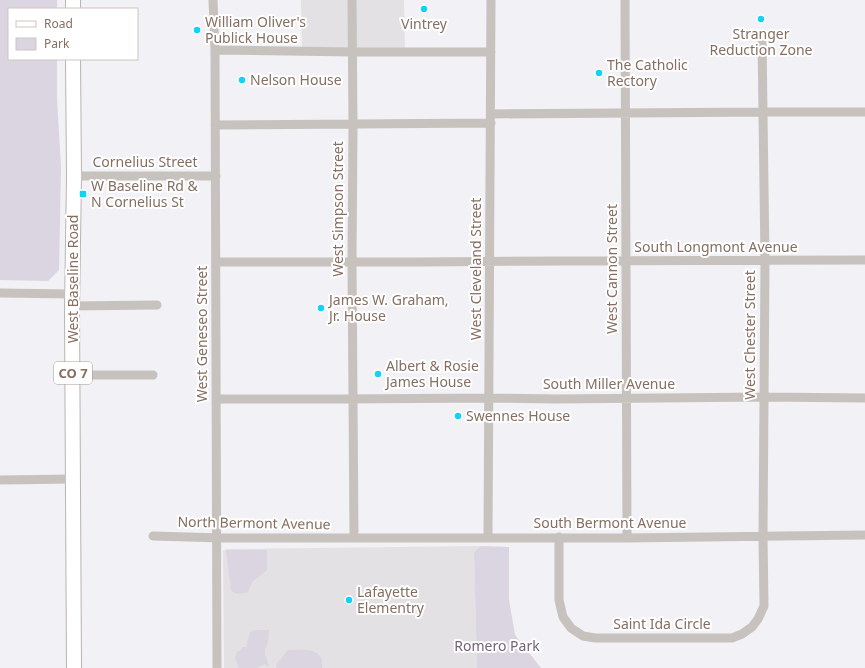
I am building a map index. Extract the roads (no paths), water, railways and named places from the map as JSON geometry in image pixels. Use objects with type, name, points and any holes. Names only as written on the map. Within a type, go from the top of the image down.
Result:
[{"type":"main road","name":"West Baseline Road","points":[[73,60],[74,176],[72,300],[74,668]]},
{"type":"street","name":"West Geneseo Street","points":[[213,0],[216,176],[217,668]]},
{"type":"street","name":"West Simpson Street","points":[[352,0],[354,538]]},
{"type":"street","name":"West Cleveland Street","points":[[488,537],[491,0]]},
{"type":"street","name":"West Cannon Street","points":[[625,0],[627,538]]},
{"type":"street","name":"West Chester Street","points":[[762,38],[765,261],[763,536]]},
{"type":"street","points":[[215,50],[491,52]]},
{"type":"street","points":[[215,125],[353,125],[625,112],[865,112]]},
{"type":"street","name":"Cornelius Street","points":[[74,176],[216,176]]},
{"type":"street","name":"South Longmont Avenue","points":[[216,262],[865,260]]},
{"type":"street","points":[[0,293],[72,300],[157,305]]},
{"type":"street","points":[[73,375],[153,375]]},
{"type":"street","name":"South Miller Avenue","points":[[216,399],[865,398]]},
{"type":"street","points":[[0,480],[73,479]]},
{"type":"street","name":"North Bermont Avenue","points":[[153,536],[354,538]]},
{"type":"street","name":"Saint Ida Circle","points":[[559,537],[559,600],[563,617],[571,628],[583,636],[595,638],[732,638],[742,634],[752,627],[758,619],[764,606],[763,536]]},
{"type":"street","name":"South Bermont Avenue","points":[[354,538],[865,536]]},
{"type":"place","name":"Vintrey","points":[[424,9]]},
{"type":"place","name":"Stranger Reduction Zone","points":[[761,19]]},
{"type":"place","name":"William Oliver's Publick House","points":[[197,30]]},
{"type":"place","name":"The Catholic Rectory","points":[[599,73]]},
{"type":"place","name":"Nelson House","points":[[242,80]]},
{"type":"place","name":"W Baseline Rd & N Cornelius St","points":[[83,194]]},
{"type":"place","name":"James W. Graham, Jr. House","points":[[321,308]]},
{"type":"place","name":"Albert & Rosie James House","points":[[378,374]]},
{"type":"place","name":"Swennes House","points":[[458,416]]},
{"type":"place","name":"Lafayette Elementry","points":[[349,600]]},
{"type":"park label","name":"Romero Park","points":[[497,646]]}]
